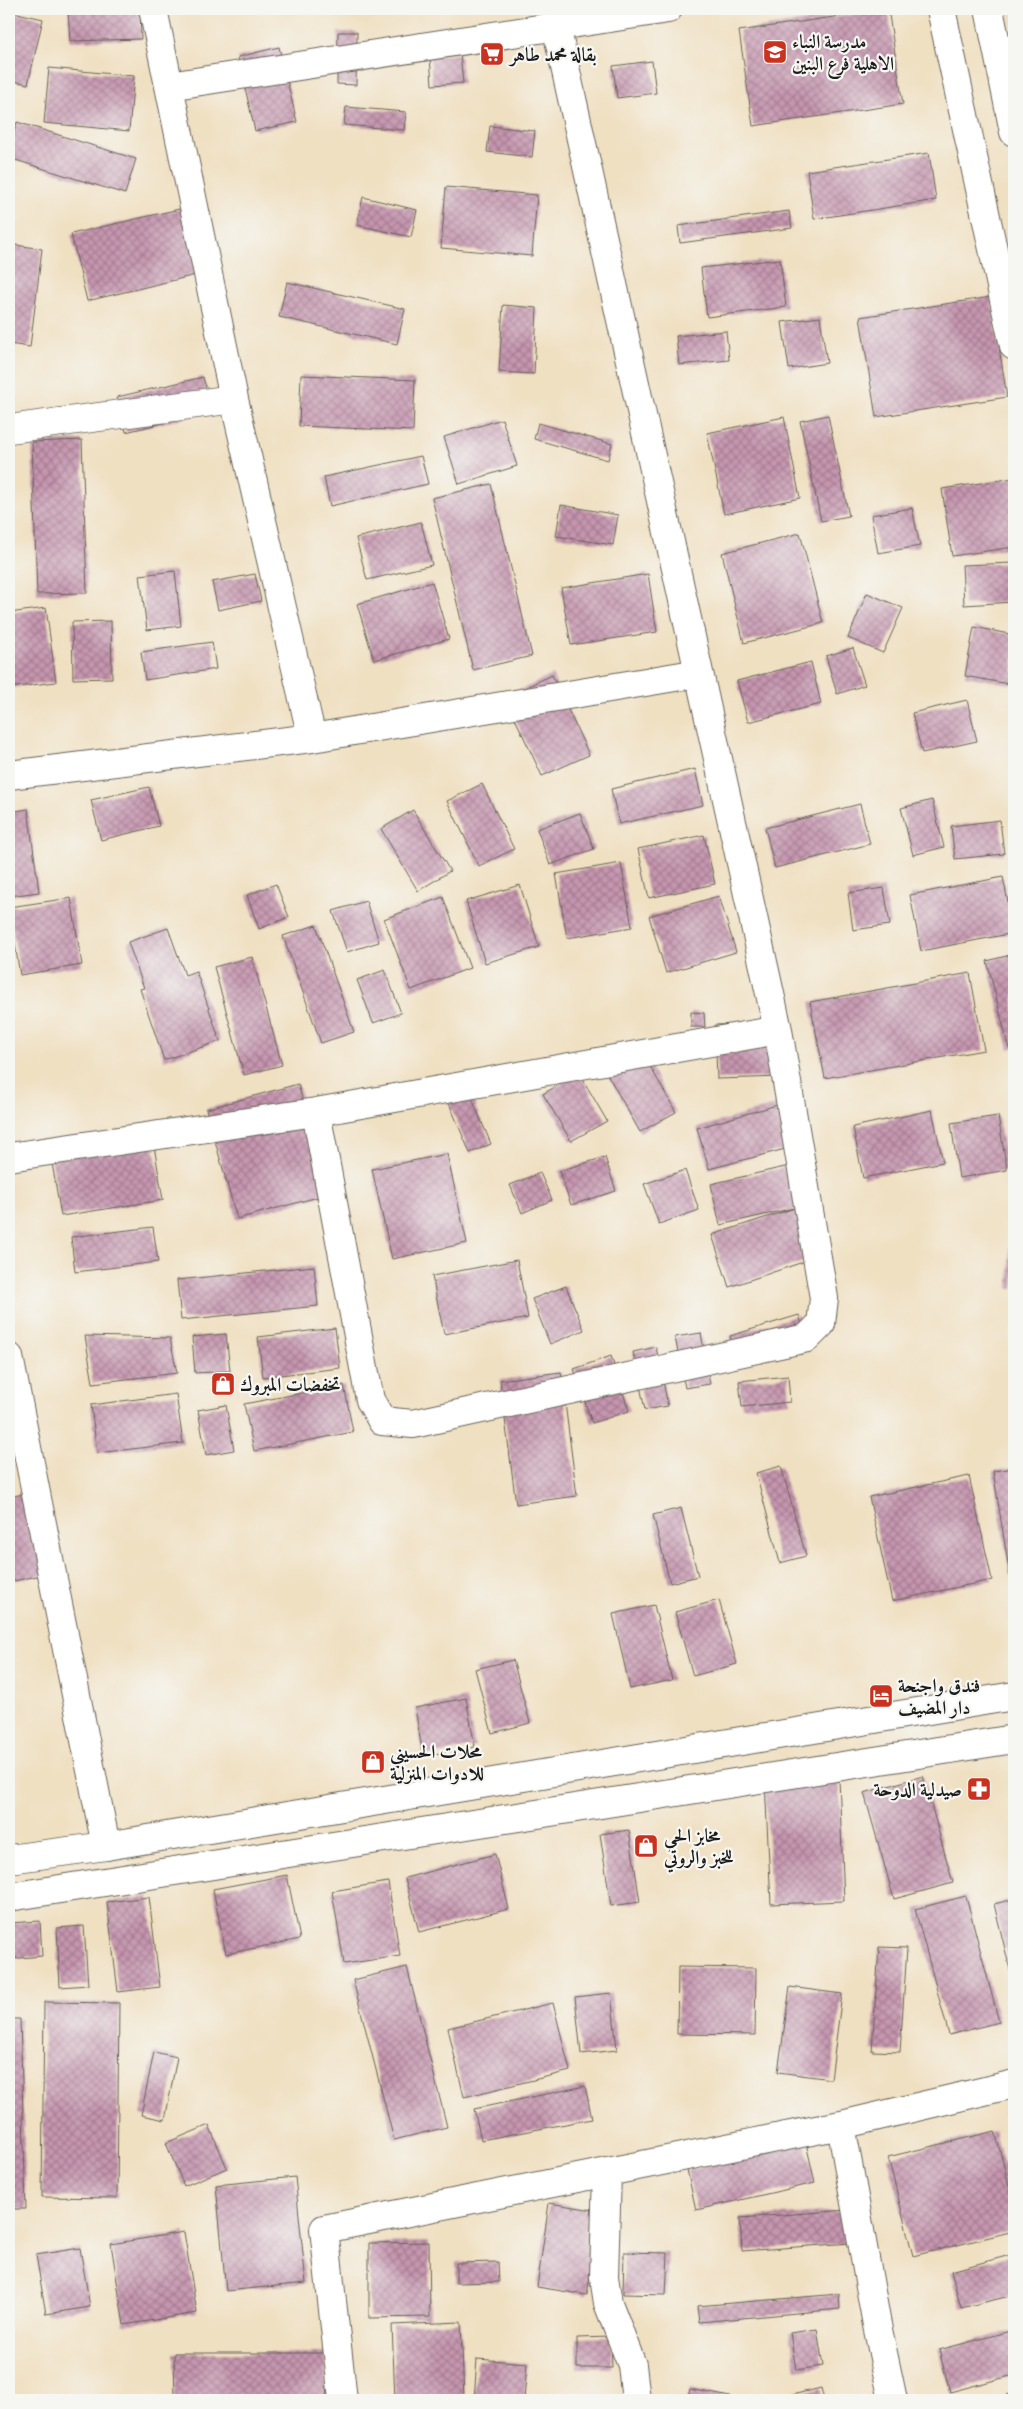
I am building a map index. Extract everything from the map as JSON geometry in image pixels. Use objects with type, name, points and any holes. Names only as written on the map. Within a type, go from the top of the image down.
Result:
[{"type":"street","points":[[153,9],[234,399],[312,738]]},
{"type":"street","points":[[169,86],[668,9]]},
{"type":"street","points":[[941,9],[1014,346]]},
{"type":"street","points":[[989,9],[1014,132]]},
{"type":"street","points":[[316,1112],[370,1400],[382,1421],[413,1424],[807,1338],[821,1324],[824,1298],[778,1030],[556,26]]},
{"type":"street","points":[[9,429],[234,399]]},
{"type":"street","points":[[9,775],[312,738],[699,673]]},
{"type":"street","points":[[9,1157],[316,1112],[778,1030]]},
{"type":"street","points":[[9,1357],[19,1459],[106,1846]]},
{"type":"street","points":[[9,1860],[106,1846],[1014,1696]]},
{"type":"street","points":[[9,1897],[1014,1740]]},
{"type":"street","points":[[343,2400],[324,2229],[841,2125],[1014,2084]]},
{"type":"street","points":[[841,2125],[877,2325],[893,2400]]},
{"type":"street","points":[[607,2172],[604,2277],[608,2303],[632,2365],[636,2400]]},
{"type":"building","points":[[140,9],[141,39],[70,41],[68,10]]},
{"type":"building","points":[[888,9],[903,104],[753,126],[739,31]]},
{"type":"building","points":[[9,11],[43,19],[28,84],[9,80]]},
{"type":"building","points":[[338,32],[357,32],[356,85],[337,84]]},
{"type":"building","points":[[279,47],[297,122],[255,131],[238,57]]},
{"type":"building","points":[[460,54],[463,83],[432,85],[430,56]]},
{"type":"building","points":[[652,61],[656,93],[617,98],[613,66]]},
{"type":"building","points":[[49,68],[134,76],[129,131],[44,123]]},
{"type":"building","points":[[346,107],[406,112],[404,130],[344,125]]},
{"type":"building","points":[[17,122],[136,159],[125,194],[9,158],[9,150]]},
{"type":"building","points":[[490,126],[535,131],[532,157],[487,152]]},
{"type":"building","points":[[929,153],[936,200],[814,219],[807,171]]},
{"type":"building","points":[[446,187],[537,195],[532,256],[441,248]]},
{"type":"building","points":[[363,197],[417,210],[411,237],[357,225]]},
{"type":"building","points":[[188,207],[204,273],[87,301],[71,234]]},
{"type":"building","points":[[789,211],[792,228],[680,243],[678,226]]},
{"type":"building","points":[[9,244],[42,249],[30,347],[9,344]]},
{"type":"building","points":[[780,259],[786,307],[707,317],[701,268]]},
{"type":"building","points":[[287,282],[405,309],[397,344],[279,317]]},
{"type":"building","points":[[991,297],[1007,397],[876,417],[860,317]]},
{"type":"building","points":[[503,305],[537,308],[534,374],[499,372]]},
{"type":"building","points":[[820,317],[827,363],[789,369],[782,322]]},
{"type":"building","points":[[726,331],[729,360],[679,365],[676,336]]},
{"type":"building","points":[[301,375],[415,380],[413,431],[299,426]]},
{"type":"building","points":[[203,377],[212,411],[126,432],[117,397]]},
{"type":"building","points":[[828,415],[849,516],[821,521],[800,421]]},
{"type":"building","points":[[784,417],[800,498],[724,514],[707,433]]},
{"type":"building","points":[[502,419],[517,466],[459,484],[444,437]]},
{"type":"building","points":[[538,423],[612,444],[608,460],[534,439]]},
{"type":"building","points":[[82,440],[87,593],[37,594],[32,442]]},
{"type":"building","points":[[421,456],[428,484],[330,506],[324,477]]},
{"type":"building","points":[[1014,478],[1014,547],[952,556],[942,489]]},
{"type":"building","points":[[491,484],[532,656],[473,670],[432,498]]},
{"type":"building","points":[[561,505],[618,515],[613,545],[556,536]]},
{"type":"building","points":[[912,508],[920,546],[878,553],[871,515]]},
{"type":"building","points":[[421,522],[432,565],[367,580],[356,538]]},
{"type":"building","points":[[800,533],[823,623],[744,643],[722,553]]},
{"type":"building","points":[[1014,563],[1014,602],[964,605],[962,565]]},
{"type":"building","points":[[175,571],[181,626],[147,630],[140,575]]},
{"type":"building","points":[[255,574],[261,601],[218,610],[212,582]]},
{"type":"building","points":[[648,574],[657,632],[571,645],[561,588]]},
{"type":"building","points":[[432,582],[449,639],[374,660],[357,604]]},
{"type":"building","points":[[867,593],[903,608],[883,653],[848,638]]},
{"type":"building","points":[[46,608],[56,682],[9,688],[9,613]]},
{"type":"building","points":[[111,621],[112,678],[73,679],[72,622]]},
{"type":"building","points":[[974,627],[1014,635],[1014,685],[965,676]]},
{"type":"building","points":[[212,642],[216,669],[145,680],[141,652]]},
{"type":"building","points":[[853,648],[865,685],[837,694],[826,656]]},
{"type":"building","points":[[811,662],[821,704],[748,722],[737,681]]},
{"type":"building","points":[[552,675],[589,755],[542,776],[505,697]]},
{"type":"building","points":[[967,700],[977,741],[922,753],[912,713]]},
{"type":"building","points":[[695,769],[703,805],[619,824],[611,789]]},
{"type":"building","points":[[482,784],[514,849],[479,866],[447,801]]},
{"type":"building","points":[[149,787],[159,826],[101,840],[91,800]]},
{"type":"building","points":[[932,800],[944,847],[913,855],[901,808]]},
{"type":"building","points":[[860,804],[870,844],[775,868],[765,828]]},
{"type":"building","points":[[28,809],[39,892],[9,896],[9,812]]},
{"type":"building","points":[[413,810],[450,871],[418,891],[381,829]]},
{"type":"building","points":[[580,813],[594,849],[550,865],[537,829]]},
{"type":"building","points":[[1000,820],[1004,854],[955,859],[951,826]]},
{"type":"building","points":[[704,835],[715,884],[649,898],[638,849]]},
{"type":"building","points":[[621,863],[632,927],[567,938],[556,874]]},
{"type":"building","points":[[1003,877],[1014,933],[921,951],[910,895]]},
{"type":"building","points":[[276,884],[289,917],[259,929],[247,895]]},
{"type":"building","points":[[520,885],[539,947],[485,963],[466,901]]},
{"type":"building","points":[[884,888],[890,925],[853,930],[848,893]]},
{"type":"building","points":[[719,896],[736,952],[666,973],[649,916]]},
{"type":"building","points":[[443,897],[470,968],[411,990],[384,919]]},
{"type":"building","points":[[71,898],[82,965],[20,975],[9,907]]},
{"type":"building","points":[[366,901],[379,942],[347,952],[333,911]]},
{"type":"building","points":[[316,925],[354,1032],[321,1043],[283,936]]},
{"type":"building","points":[[168,928],[185,975],[196,971],[220,1041],[164,1060],[140,989],[144,988],[128,942]]},
{"type":"building","points":[[1014,954],[1014,1047],[1009,1049],[987,961]]},
{"type":"building","points":[[252,957],[282,1065],[244,1075],[214,967]]},
{"type":"building","points":[[385,970],[401,1013],[373,1023],[357,980]]},
{"type":"building","points":[[970,973],[984,1050],[825,1078],[810,1002]]},
{"type":"building","points":[[691,1012],[704,1013],[705,1027],[691,1027]]},
{"type":"building","points":[[782,1022],[784,1077],[717,1079],[715,1025]]},
{"type":"building","points":[[638,1045],[676,1112],[640,1132],[602,1065]]},
{"type":"building","points":[[579,1073],[607,1121],[571,1141],[543,1094]]},
{"type":"building","points":[[462,1075],[491,1144],[470,1153],[441,1084]]},
{"type":"building","points":[[298,1084],[329,1194],[237,1219],[206,1109]]},
{"type":"building","points":[[777,1105],[789,1148],[709,1169],[697,1128]]},
{"type":"building","points":[[932,1110],[943,1162],[863,1178],[853,1127]]},
{"type":"building","points":[[998,1116],[1007,1170],[959,1178],[951,1123]]},
{"type":"building","points":[[153,1140],[163,1200],[61,1216],[51,1157]]},
{"type":"building","points":[[447,1154],[467,1243],[392,1259],[372,1169]]},
{"type":"building","points":[[605,1157],[616,1191],[571,1205],[559,1171]]},
{"type":"building","points":[[789,1166],[799,1207],[720,1225],[711,1184]]},
{"type":"building","points":[[685,1170],[699,1210],[659,1224],[644,1184]]},
{"type":"building","points":[[540,1173],[552,1200],[522,1213],[510,1185]]},
{"type":"building","points":[[795,1208],[812,1259],[729,1287],[712,1235]]},
{"type":"building","points":[[1010,1213],[1014,1213],[1014,1289],[1009,1289]]},
{"type":"building","points":[[153,1227],[158,1262],[75,1272],[71,1237]]},
{"type":"building","points":[[517,1260],[528,1318],[444,1334],[432,1276]]},
{"type":"building","points":[[314,1266],[318,1306],[181,1320],[177,1280]]},
{"type":"building","points":[[566,1286],[584,1330],[550,1344],[532,1299]]},
{"type":"building","points":[[799,1315],[807,1342],[737,1362],[730,1336]]},
{"type":"building","points":[[335,1328],[340,1368],[263,1377],[258,1337]]},
{"type":"building","points":[[701,1333],[710,1384],[685,1388],[675,1337]]},
{"type":"building","points":[[226,1334],[230,1371],[195,1373],[192,1337]]},
{"type":"building","points":[[85,1336],[170,1338],[177,1373],[93,1383]]},
{"type":"building","points":[[656,1347],[668,1406],[645,1410],[633,1352]]},
{"type":"building","points":[[611,1356],[629,1411],[592,1423],[574,1369]]},
{"type":"building","points":[[561,1372],[577,1496],[516,1504],[500,1380]]},
{"type":"building","points":[[788,1376],[790,1402],[742,1407],[739,1381]]},
{"type":"building","points":[[344,1385],[353,1432],[254,1451],[244,1404]]},
{"type":"building","points":[[176,1394],[183,1443],[97,1453],[91,1405]]},
{"type":"building","points":[[226,1405],[234,1450],[206,1455],[198,1410]]},
{"type":"building","points":[[781,1466],[806,1556],[780,1563],[756,1473]]},
{"type":"building","points":[[1014,1468],[1014,1576],[1010,1576],[993,1471]]},
{"type":"building","points":[[969,1476],[992,1580],[892,1601],[869,1497]]},
{"type":"building","points":[[33,1492],[51,1573],[9,1582],[9,1497]]},
{"type":"building","points":[[681,1508],[698,1576],[670,1583],[653,1515]]},
{"type":"building","points":[[719,1600],[737,1664],[693,1676],[675,1612]]},
{"type":"building","points":[[654,1605],[672,1680],[630,1689],[613,1614]]},
{"type":"building","points":[[513,1660],[530,1723],[492,1733],[475,1669]]},
{"type":"building","points":[[466,1698],[475,1747],[423,1756],[415,1708]]},
{"type":"building","points":[[923,1776],[953,1883],[894,1899],[864,1793]]},
{"type":"building","points":[[839,1778],[844,1901],[771,1904],[765,1782]]},
{"type":"building","points":[[629,1830],[640,1902],[611,1906],[600,1834]]},
{"type":"building","points":[[495,1854],[509,1909],[419,1932],[405,1878]]},
{"type":"building","points":[[287,1875],[300,1939],[226,1954],[213,1889]]},
{"type":"building","points":[[388,1882],[400,1956],[344,1964],[332,1891]]},
{"type":"building","points":[[966,1896],[999,2022],[949,2035],[915,1909]]},
{"type":"building","points":[[149,1897],[160,1987],[118,1992],[107,1902]]},
{"type":"building","points":[[1014,1899],[1014,1986],[994,1904]]},
{"type":"building","points":[[40,1921],[42,1956],[9,1959],[9,1923]]},
{"type":"building","points":[[84,1926],[88,1985],[60,1987],[57,1928]]},
{"type":"building","points":[[879,1947],[907,1948],[900,2052],[872,2051]]},
{"type":"building","points":[[407,1967],[447,2127],[394,2140],[353,1980]]},
{"type":"building","points":[[678,1967],[756,1968],[755,2035],[677,2034]]},
{"type":"building","points":[[790,1987],[842,1994],[831,2079],[778,2072]]},
{"type":"building","points":[[611,1993],[617,2050],[581,2054],[575,1997]]},
{"type":"building","points":[[44,2002],[119,2003],[117,2198],[42,2197]]},
{"type":"building","points":[[553,2003],[570,2071],[464,2097],[448,2028]]},
{"type":"building","points":[[9,2019],[20,2019],[26,2209],[9,2209]]},
{"type":"building","points":[[154,2052],[177,2057],[165,2120],[141,2115]]},
{"type":"building","points":[[585,2086],[592,2119],[481,2140],[474,2109]]},
{"type":"building","points":[[1014,2114],[1014,2127],[1010,2115]]},
{"type":"building","points":[[209,2125],[227,2168],[184,2186],[166,2143]]},
{"type":"building","points":[[995,2131],[1014,2206],[1014,2231],[913,2256],[888,2157]]},
{"type":"building","points":[[806,2143],[815,2183],[696,2210],[687,2170]]},
{"type":"building","points":[[295,2177],[306,2283],[226,2291],[216,2185]]},
{"type":"building","points":[[549,2203],[600,2211],[587,2295],[537,2287]]},
{"type":"building","points":[[848,2210],[850,2243],[742,2251],[740,2218]]},
{"type":"building","points":[[184,2232],[197,2313],[124,2325],[111,2244]]},
{"type":"building","points":[[429,2242],[430,2317],[369,2318],[369,2243]]},
{"type":"building","points":[[80,2248],[90,2307],[46,2314],[36,2255]]},
{"type":"building","points":[[624,2252],[668,2253],[666,2295],[623,2294]]},
{"type":"building","points":[[1014,2254],[1014,2295],[961,2308],[951,2271]]},
{"type":"building","points":[[498,2262],[499,2282],[456,2283],[456,2263]]},
{"type":"building","points":[[839,2294],[840,2309],[699,2322],[697,2306]]},
{"type":"building","points":[[461,2322],[464,2400],[395,2400],[392,2325]]},
{"type":"building","points":[[817,2329],[823,2366],[796,2370],[790,2333]]},
{"type":"building","points":[[1014,2330],[1014,2375],[950,2392],[939,2350]]},
{"type":"building","points":[[611,2337],[612,2368],[577,2368],[577,2338]]},
{"type":"building","points":[[174,2353],[326,2353],[327,2400],[175,2400]]},
{"type":"building","points":[[477,2359],[527,2363],[524,2400],[474,2400]]},
{"type":"building","points":[[821,2388],[824,2400],[771,2400]]},
{"type":"building","points":[[690,2389],[740,2399],[740,2400],[687,2400]]},
{"type":"building","points":[[1014,2393],[1014,2400],[1008,2400],[1007,2395]]},
{"type":"building","points":[[23,2397],[23,2400],[9,2400],[9,2399]]},
{"type":"place","name":"مدرسة النباء الاهلية فرع البنين","points":[[775,52]]},
{"type":"place","name":"بقالة محمد طاهر","points":[[492,54]]},
{"type":"place","name":"تخفضات المبروك","points":[[223,1384]]},
{"type":"place","name":"فندق واجنحة دار المضيف","points":[[881,1696]]},
{"type":"place","name":"محلات الحسيني للادوات المنزلية","points":[[373,1762]]},
{"type":"place","name":"صيدلية الدوحة","points":[[979,1789]]},
{"type":"place","name":"مخابز الحي للخبز والروتي","points":[[646,1846]]}]
